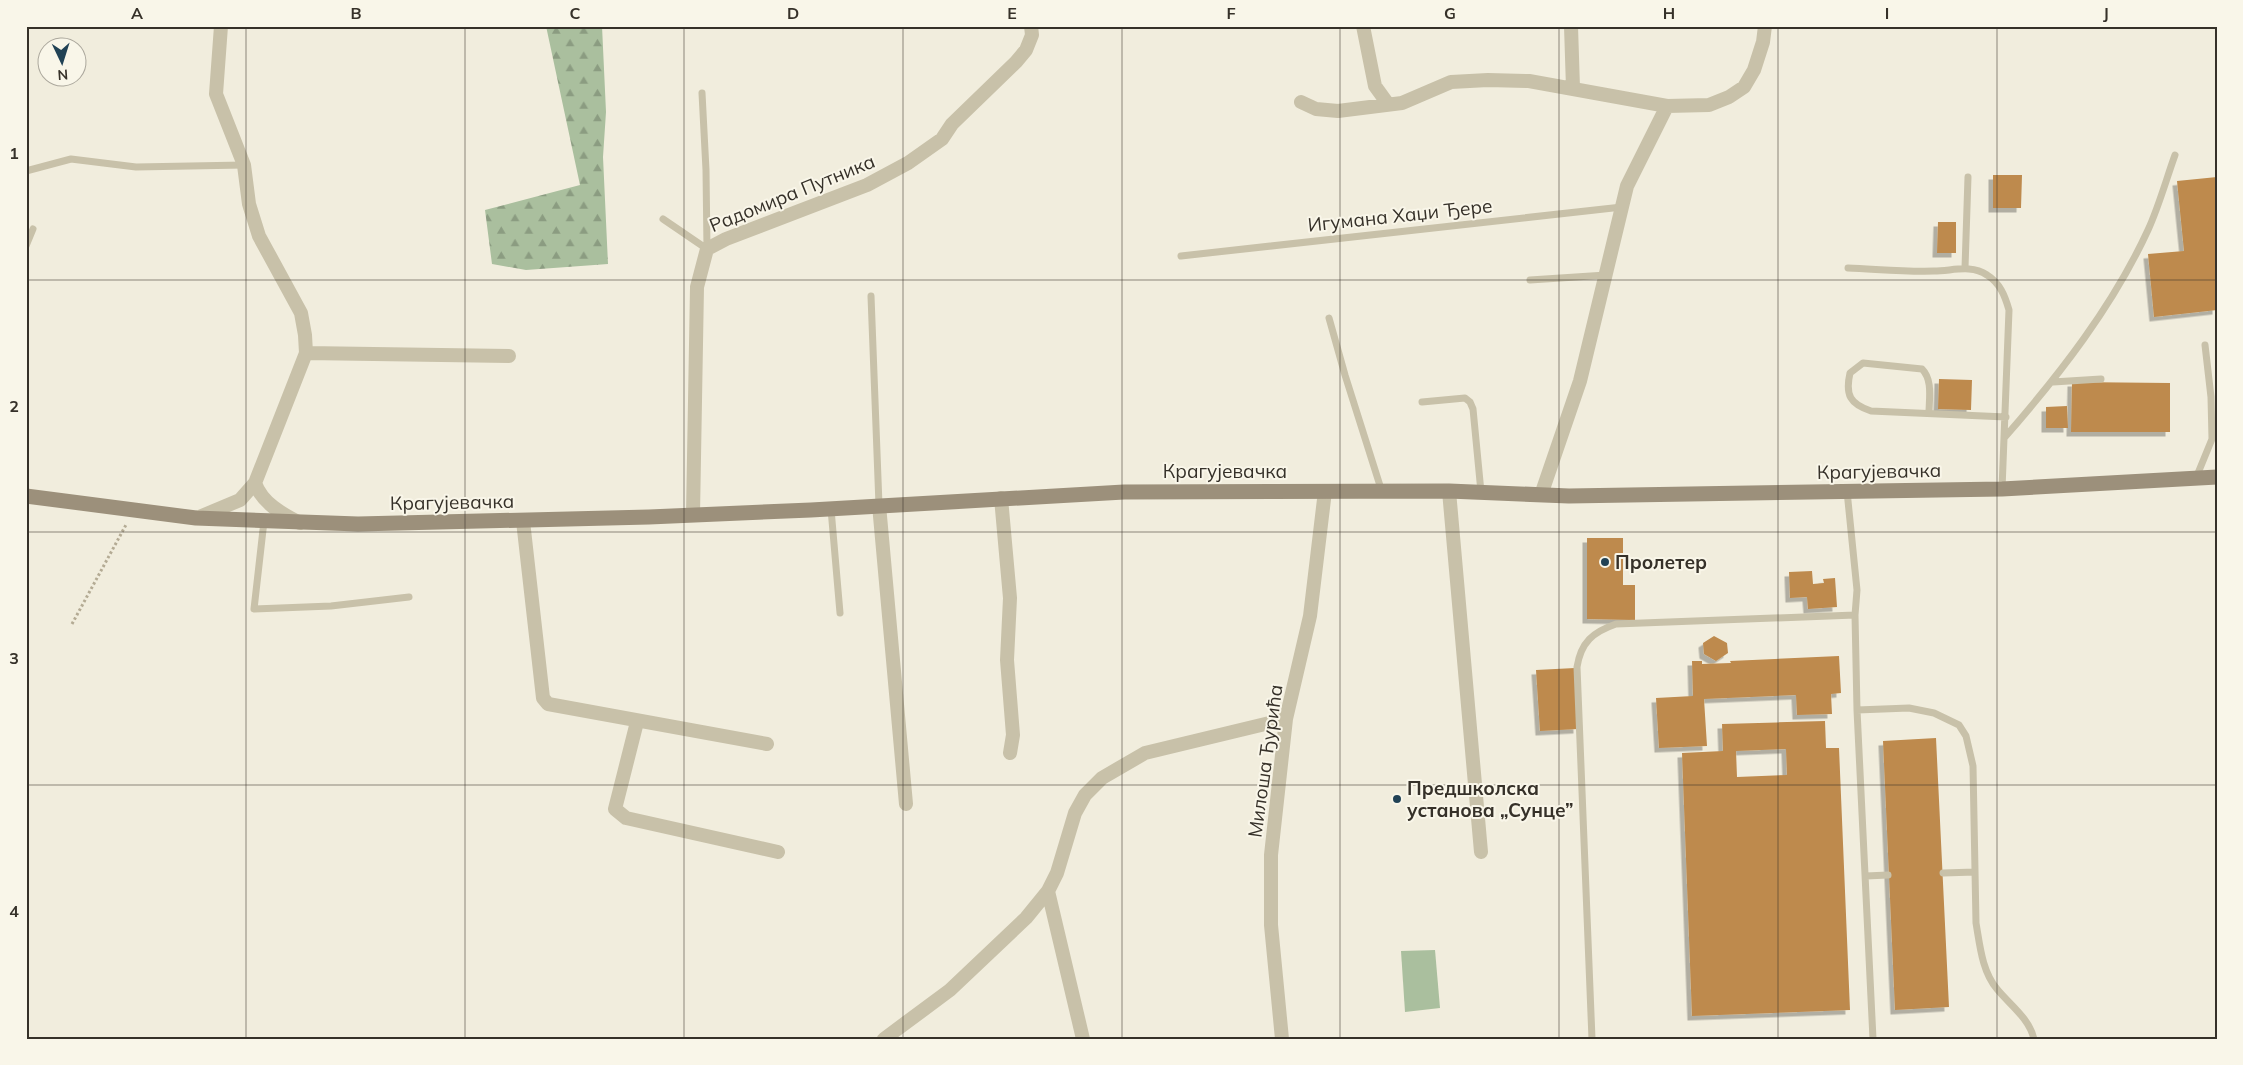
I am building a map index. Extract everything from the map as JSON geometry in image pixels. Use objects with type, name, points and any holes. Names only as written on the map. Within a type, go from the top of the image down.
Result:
[{"type":"main road","name":"Крагујевачка","points":[[26,496],[196,518],[301,523],[523,521],[692,515],[1124,492],[1481,492],[1541,496],[2002,489],[2217,477]]},
{"type":"street","points":[[196,518],[240,500],[255,483],[306,353],[301,314],[259,236],[249,204],[244,165],[216,94],[221,26]]},
{"type":"street","name":"Радомира Путника","points":[[692,515],[696,296],[707,249],[726,239],[868,185],[908,163],[942,139],[952,124],[1016,62],[1026,50],[1032,35],[1031,26]]},
{"type":"street","points":[[1363,26],[1374,86],[1388,104]]},
{"type":"street","points":[[1572,26],[1573,88]]},
{"type":"street","points":[[1301,102],[1316,109],[1338,111],[1402,103],[1451,82],[1529,81],[1667,106],[1710,105],[1729,97],[1744,86],[1754,70],[1763,42],[1765,26]]},
{"type":"street","points":[[1541,496],[1580,381],[1627,186],[1667,106]]},
{"type":"street","points":[[306,353],[509,356]]},
{"type":"street","points":[[255,483],[260,494],[268,503],[301,523]]},
{"type":"street","name":"Милоша Ђурића","points":[[1282,1039],[1271,925],[1271,855],[1286,719],[1310,616],[1325,491]]},
{"type":"street","points":[[1449,492],[1481,852]]},
{"type":"street","points":[[1001,498],[1010,598],[1007,660],[1013,735],[1010,752]]},
{"type":"street","points":[[879,505],[906,804]]},
{"type":"street","points":[[523,521],[543,698],[548,704],[637,722],[767,744]]},
{"type":"street","points":[[884,1039],[950,990],[1026,918],[1048,892],[1056,874],[1069,827],[1075,813],[1085,795],[1102,778],[1145,753],[1286,719]]},
{"type":"street","points":[[637,722],[615,809],[626,818],[778,852]]},
{"type":"street","points":[[1048,892],[1083,1039]]},
{"type":"lane","points":[[702,93],[706,170],[707,249]]},
{"type":"lane","points":[[2006,437],[2053,382],[2100,315],[2148,230],[2175,155]]},
{"type":"lane","points":[[26,171],[72,159],[136,167],[244,165]]},
{"type":"lane","points":[[1965,268],[1968,178]]},
{"type":"lane","name":"Игумана Хаџи Ђере","points":[[1181,256],[1622,207]]},
{"type":"lane","points":[[664,219],[707,249]]},
{"type":"lane","points":[[26,246],[33,229]]},
{"type":"lane","points":[[1848,268],[1935,271],[1965,268],[1977,270],[1988,275],[2003,290],[2009,310],[2006,437],[2002,489]]},
{"type":"lane","points":[[1530,280],[1606,275]]},
{"type":"lane","points":[[871,296],[879,505]]},
{"type":"lane","points":[[1329,318],[1344,375],[1382,492]]},
{"type":"lane","points":[[2196,479],[2212,439],[2211,397],[2205,345]]},
{"type":"lane","points":[[1929,413],[1929,381],[1927,374],[1922,369],[1863,364],[1850,373],[1848,391],[1851,399],[1859,407],[1871,410],[2006,417]]},
{"type":"lane","points":[[2053,382],[2101,379]]},
{"type":"lane","points":[[1422,402],[1465,398],[1470,402],[1473,409],[1481,492]]},
{"type":"lane","points":[[1847,491],[1857,590],[1855,614],[1857,710],[1873,1039]]},
{"type":"lane","points":[[831,508],[840,613]]},
{"type":"lane","points":[[264,521],[254,609],[331,606],[409,597]]},
{"type":"lane","points":[[1592,1039],[1577,667],[1579,654],[1584,643],[1592,635],[1616,624],[1855,614]]},
{"type":"lane","points":[[1857,710],[1909,708],[1934,713],[1959,726],[1966,736],[1973,766],[1976,923],[1986,971],[1996,988],[2028,1024],[2034,1039]]},
{"type":"lane","points":[[1943,873],[1975,872]]},
{"type":"lane","points":[[1866,876],[1888,876]]},
{"type":"path","points":[[72,624],[134,510]]},
{"type":"green space","points":[[546,26],[602,26],[606,112],[603,157],[608,264],[526,270],[492,264],[485,210],[580,185]]},
{"type":"green space","points":[[1435,950],[1440,1008],[1405,1012],[1401,951]]},
{"type":"building","points":[[1993,175],[2022,175],[2021,208],[1993,208]]},
{"type":"building","points":[[2217,177],[2217,310],[2154,317],[2148,254],[2184,251],[2177,181]]},
{"type":"building","points":[[1938,222],[1956,222],[1956,253],[1937,253]]},
{"type":"building","points":[[1939,379],[1972,380],[1971,410],[1938,409]]},
{"type":"building","points":[[2072,382],[2170,383],[2170,432],[2071,432]]},
{"type":"building","points":[[2067,406],[2068,428],[2046,428],[2046,407]]},
{"type":"building","name":"Пролетер","points":[[1587,538],[1623,538],[1623,585],[1635,585],[1635,620],[1587,619]]},
{"type":"building","points":[[1812,571],[1813,584],[1824,583],[1823,579],[1835,578],[1837,607],[1808,609],[1807,597],[1790,598],[1789,572]]},
{"type":"building","points":[[1714,636],[1727,643],[1728,653],[1716,661],[1704,654],[1703,643]]},
{"type":"building","points":[[1839,656],[1841,693],[1831,694],[1832,714],[1797,715],[1796,695],[1704,699],[1707,746],[1659,748],[1656,698],[1693,696],[1692,661],[1702,661],[1702,664]]},
{"type":"building","points":[[1575,668],[1578,729],[1540,731],[1536,670]]},
{"type":"building","points":[[1825,721],[1826,748],[1839,748],[1850,1010],[1692,1016],[1682,753],[1723,751],[1722,724]],"holes":[[[1786,749],[1787,775],[1737,777],[1736,751]]]},
{"type":"building","points":[[1936,738],[1949,1007],[1895,1010],[1883,741]]},
{"type":"place","name":"Пролетер","points":[[1605,562]]},
{"type":"place","name":"Предшколска установа „Сунце”","points":[[1397,799]]}]
